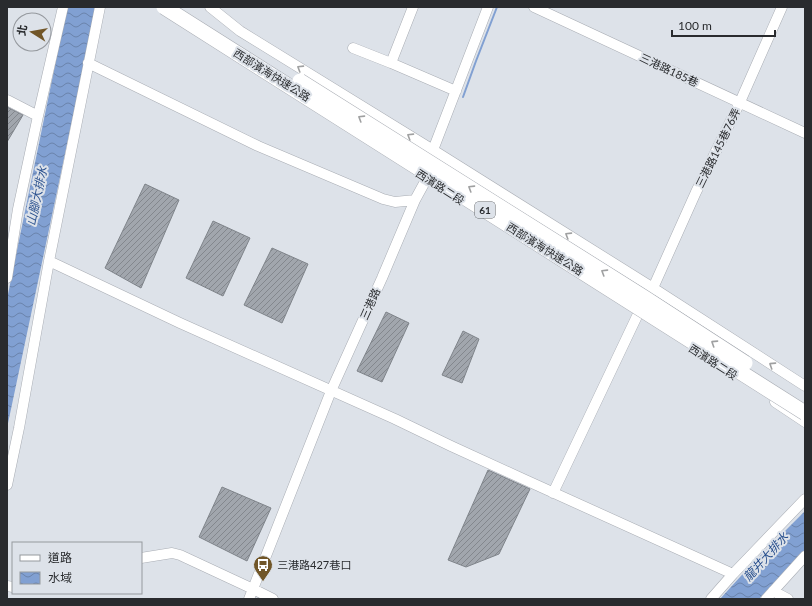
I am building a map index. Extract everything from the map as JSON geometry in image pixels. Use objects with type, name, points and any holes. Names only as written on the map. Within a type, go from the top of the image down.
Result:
[{"type":"highway","name":"西部濱海快速公路","points":[[164,7],[805,413]]},
{"type":"highway","name":"西部濱海快速公路","points":[[183,7],[625,285],[805,402]]},
{"type":"street","points":[[7,278],[18,209],[63,7]]},
{"type":"street","points":[[7,485],[19,428],[49,261],[100,7]]},
{"type":"street","name":"西濱路二段","points":[[154,7],[294,97],[427,178],[805,422]]},
{"type":"street","points":[[210,7],[240,31],[653,288],[805,386]]},
{"type":"street","points":[[391,63],[413,7]]},
{"type":"street","name":"三港路","points":[[249,599],[331,391],[415,200],[427,178],[433,150],[488,7]]},
{"type":"street","name":"三港路185巷","points":[[534,7],[672,72],[805,131]]},
{"type":"street","name":"三港路145巷76弄","points":[[553,493],[638,314],[653,288],[696,192],[740,102],[782,7]]},
{"type":"street","points":[[353,48],[456,91]]},
{"type":"street","points":[[88,63],[258,146],[383,199],[395,202],[415,200]]},
{"type":"street","points":[[7,100],[38,116]]},
{"type":"street","points":[[49,261],[180,323],[395,419],[553,493],[733,574]]},
{"type":"street","points":[[710,599],[805,499]]},
{"type":"street","points":[[142,558],[172,553],[180,555],[274,599]]},
{"type":"street","points":[[769,595],[805,556]]},
{"type":"street","points":[[769,595],[788,599]]},
{"type":"water","name":"山腳大排水","points":[[67,7],[96,7],[7,428],[7,299]]},
{"type":"water","name":"龍井大排水","points":[[805,511],[805,550],[759,599],[720,599],[750,566]]},
{"type":"building","points":[[7,107],[23,115],[7,142]]},
{"type":"building","points":[[145,184],[179,200],[141,288],[105,268]]},
{"type":"building","points":[[213,221],[250,238],[223,296],[186,278]]},
{"type":"building","points":[[272,248],[308,264],[282,323],[244,305]]},
{"type":"building","points":[[386,312],[409,323],[382,382],[357,371]]},
{"type":"building","points":[[463,331],[479,339],[462,383],[442,375]]},
{"type":"building","points":[[488,470],[530,489],[499,554],[466,567],[448,560]]},
{"type":"building","points":[[222,487],[271,508],[247,561],[199,537]]},
{"type":"waterway","points":[[463,97],[497,7]]},
{"type":"place","name":"三港路427巷口","points":[[263,582]]}]
